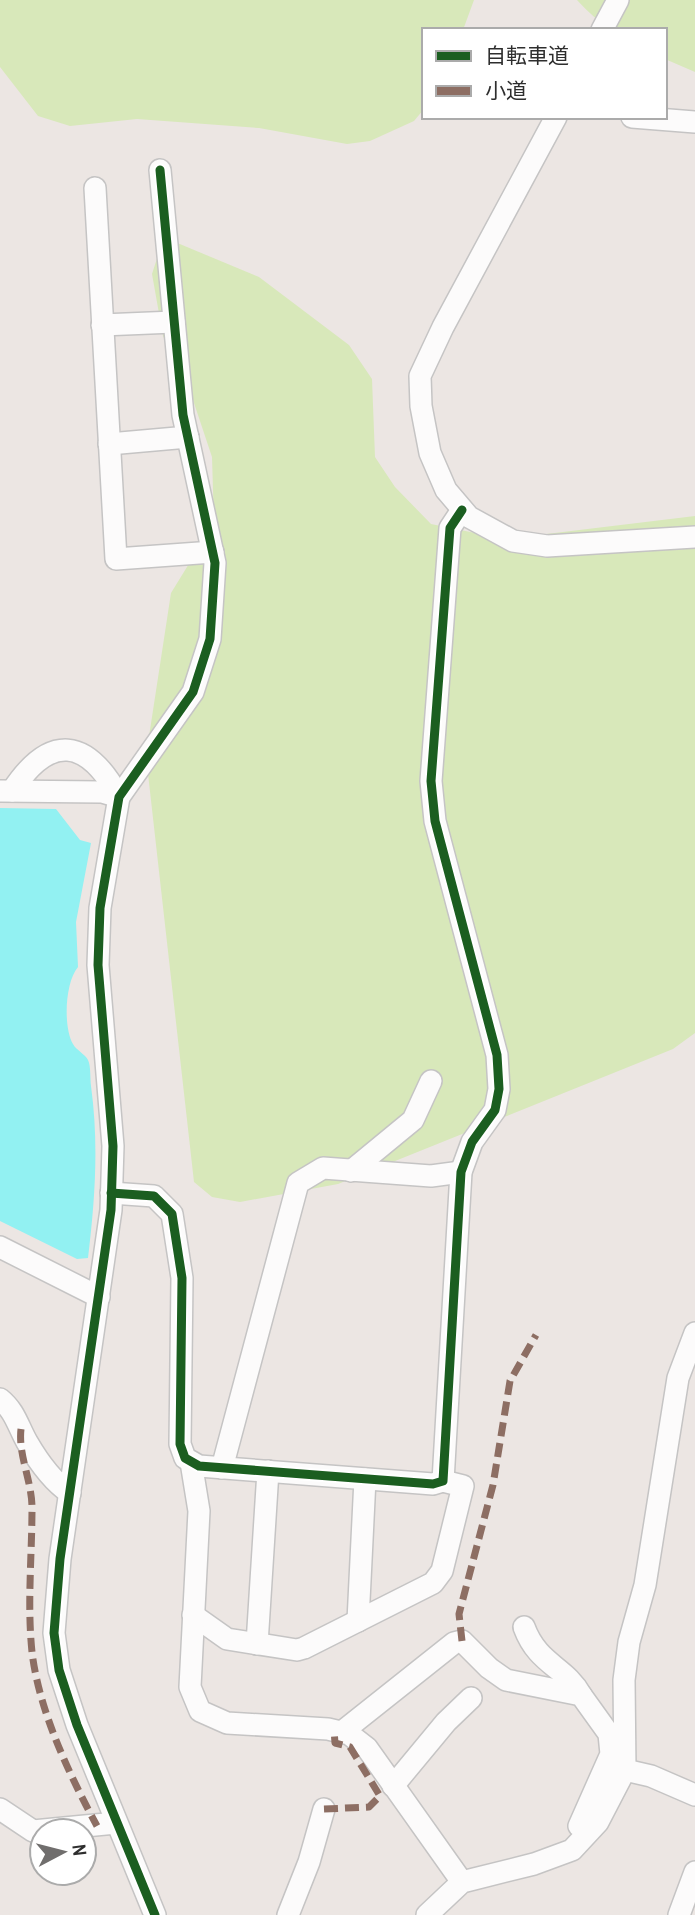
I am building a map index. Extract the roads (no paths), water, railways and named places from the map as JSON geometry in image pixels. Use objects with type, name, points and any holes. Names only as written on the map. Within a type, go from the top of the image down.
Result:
[{"type":"street","points":[[603,28],[618,0]]},
{"type":"street","points":[[555,119],[443,327],[420,376],[421,406],[430,453],[446,490],[469,517],[513,541],[547,546],[695,537]]},
{"type":"street","points":[[657,119],[695,122]]},
{"type":"street","points":[[155,1915],[116,1823],[59,1670],[54,1633],[70,1493],[99,1297],[111,1193],[113,1146],[98,965],[100,908],[119,797],[193,692],[210,639],[215,563],[183,415],[160,170]]},
{"type":"street","points":[[94,188],[116,559],[213,552]]},
{"type":"street","points":[[102,325],[174,322]]},
{"type":"street","points":[[110,444],[188,437]]},
{"type":"street","points":[[443,1481],[461,1172],[472,1142],[495,1110],[499,1088],[497,1055],[435,821],[431,781],[450,528],[463,510]]},
{"type":"street","points":[[6,791],[45,754],[58,749],[74,749],[89,756],[108,777],[119,797]]},
{"type":"street","points":[[6,791],[102,792],[119,797]]},
{"type":"street","points":[[351,1171],[413,1120],[431,1081]]},
{"type":"street","points":[[222,1468],[298,1183],[323,1168],[431,1176],[461,1172]]},
{"type":"street","points":[[111,1193],[154,1196],[172,1214],[184,1294],[180,1444],[185,1458],[199,1466],[433,1484],[443,1481],[463,1486],[442,1571],[433,1583],[358,1621],[297,1650],[227,1639],[193,1615]]},
{"type":"street","points":[[0,1247],[99,1297]]},
{"type":"street","points":[[427,1915],[462,1882],[534,1864],[572,1850],[598,1822],[625,1770],[624,1680],[629,1642],[645,1586],[678,1378],[695,1333]]},
{"type":"street","points":[[0,1399],[11,1408],[27,1443],[55,1483],[70,1493]]},
{"type":"street","points":[[191,1462],[199,1511],[190,1687],[200,1711],[227,1723],[342,1732],[367,1748],[462,1882]]},
{"type":"street","points":[[257,1644],[268,1471]]},
{"type":"street","points":[[358,1621],[365,1479]]},
{"type":"street","points":[[524,1627],[538,1654],[551,1667],[574,1682],[609,1734],[611,1755],[586,1816],[575,1832],[577,1844]]},
{"type":"street","points":[[342,1732],[454,1643],[462,1641],[506,1680],[581,1695]]},
{"type":"street","points":[[393,1786],[446,1722],[471,1698]]},
{"type":"street","points":[[625,1770],[651,1776],[695,1795]]},
{"type":"street","points":[[0,1809],[33,1831],[116,1823]]},
{"type":"street","points":[[288,1915],[309,1862],[324,1809]]},
{"type":"street","points":[[680,1915],[695,1872]]},
{"type":"water","points":[[0,808],[56,809],[80,840],[91,843],[76,922],[78,967],[70,983],[67,1005],[68,1027],[73,1044],[89,1063],[95,1129],[93,1215],[88,1258],[77,1259],[0,1221]]}]
